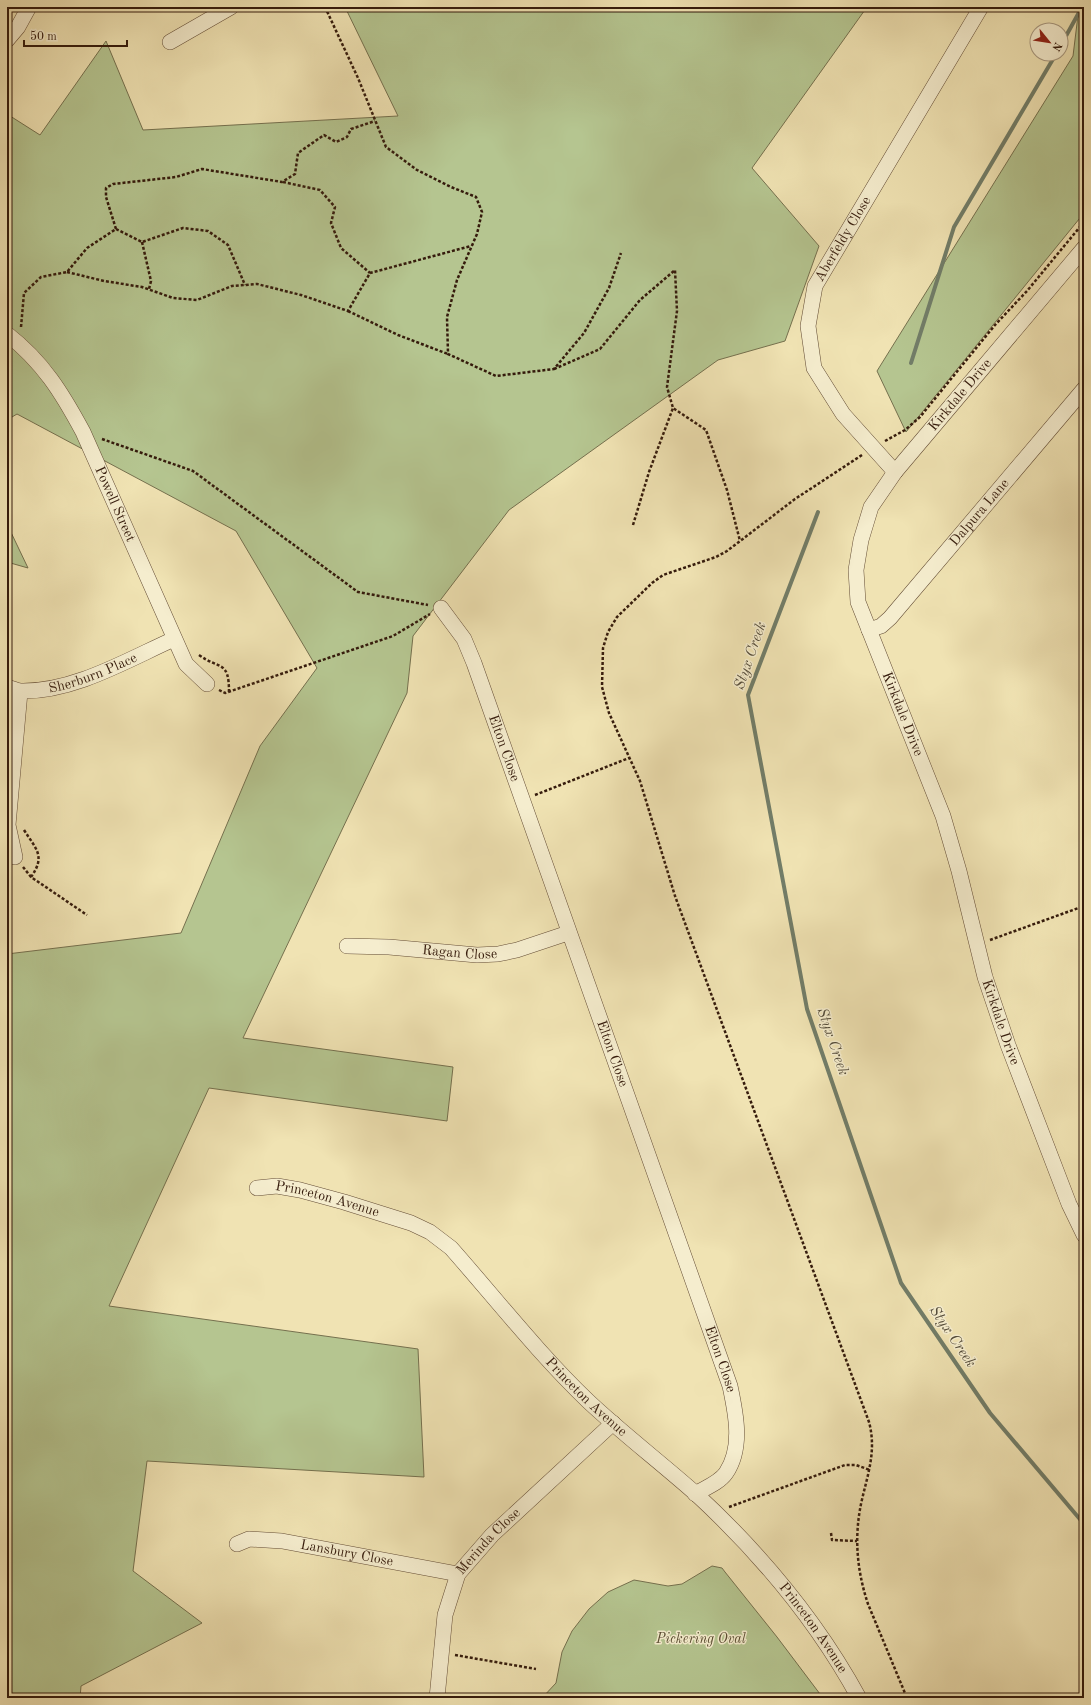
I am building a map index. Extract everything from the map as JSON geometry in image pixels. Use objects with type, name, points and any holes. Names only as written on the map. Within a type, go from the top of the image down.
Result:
[{"type":"street","points":[[7,40],[18,27],[29,7]]},
{"type":"street","points":[[170,42],[207,13],[231,7]]},
{"type":"street","name":"Aberfeldy Close","points":[[896,472],[843,414],[814,368],[808,326],[815,286],[980,7]]},
{"type":"street","name":"Kirkdale Drive","points":[[1084,248],[896,472],[872,507],[861,540],[856,570],[858,602],[943,816],[959,871],[985,977],[1008,1045],[1069,1204],[1084,1235]]},
{"type":"street","name":"Powell Street","points":[[12,338],[47,373],[67,402],[83,432],[186,664],[207,684]]},
{"type":"street","name":"Dalpura Lane","points":[[869,630],[881,626],[890,618],[1084,389]]},
{"type":"street","name":"Elton Close","points":[[441,608],[464,640],[469,651],[730,1386],[735,1411],[737,1435],[732,1461],[725,1474],[715,1483],[695,1494]]},
{"type":"street","name":"Sherburn Place","points":[[13,689],[50,689],[82,680],[174,639]]},
{"type":"street","points":[[13,689],[8,825],[15,857]]},
{"type":"street","name":"Ragan Close","points":[[347,946],[389,947],[477,955],[498,954],[517,950],[568,933]]},
{"type":"street","name":"Princeton Avenue","points":[[257,1188],[277,1186],[300,1190],[411,1223],[430,1232],[452,1248],[566,1378],[613,1423],[695,1494],[764,1564],[803,1611],[859,1698]]},
{"type":"street","name":"Merinda Close","points":[[437,1698],[440,1652],[445,1615],[458,1574],[492,1535],[613,1423]]},
{"type":"street","name":"Lansbury Close","points":[[237,1544],[250,1539],[282,1541],[458,1574]]},
{"type":"path","points":[[325,7],[358,78],[386,147],[417,170],[451,187],[476,196],[482,212],[477,234],[456,280],[447,317],[448,354]]},
{"type":"path","points":[[282,182],[295,174],[298,152],[324,135],[336,142],[347,137],[351,129],[375,121]]},
{"type":"path","points":[[245,285],[228,245],[208,231],[183,228],[142,242],[116,229],[106,197],[106,188],[113,184],[176,177],[202,169],[282,182],[320,190],[335,207],[331,223],[341,248],[370,273]]},
{"type":"path","points":[[883,442],[905,430],[920,417],[1084,222]]},
{"type":"path","points":[[67,272],[87,248],[116,229]]},
{"type":"path","points":[[142,242],[151,280],[149,289]]},
{"type":"path","points":[[348,311],[370,273],[472,246]]},
{"type":"path","points":[[554,369],[584,333],[610,288],[621,254]]},
{"type":"path","points":[[12,338],[20,335],[23,317],[24,293],[41,277],[67,272],[149,289],[173,298],[197,300],[232,286],[257,284],[301,295],[348,311],[398,335],[448,354],[496,376],[554,369],[600,349],[640,300],[675,270],[677,310],[667,387],[673,408],[649,472],[633,525]]},
{"type":"path","points":[[673,408],[706,430],[727,490],[740,541]]},
{"type":"path","points":[[83,432],[193,471],[358,592],[441,608]]},
{"type":"path","points":[[864,454],[795,499],[720,556],[671,571],[659,577],[617,617],[608,632],[602,654],[602,687],[609,713],[618,736],[644,793],[675,896],[869,1422],[873,1448],[870,1470],[861,1505],[857,1541],[858,1564],[863,1591],[907,1698]]},
{"type":"path","points":[[207,684],[225,693],[229,692],[393,636],[441,608]]},
{"type":"path","points":[[197,653],[205,659],[224,668],[229,677],[229,692]]},
{"type":"path","points":[[532,796],[629,758]]},
{"type":"path","points":[[21,825],[33,842],[40,856],[39,863],[31,877]]},
{"type":"path","points":[[15,857],[31,877],[86,915]]},
{"type":"path","points":[[977,945],[1084,906]]},
{"type":"path","points":[[730,1507],[845,1465],[856,1465],[870,1470]]},
{"type":"path","points":[[831,1533],[832,1540],[857,1541]]},
{"type":"path","points":[[440,1652],[536,1669]]},
{"type":"green space","points":[[345,7],[867,7],[752,168],[819,246],[785,341],[718,360],[509,510],[413,636],[407,693],[243,1038],[453,1067],[447,1121],[209,1088],[109,1306],[418,1349],[424,1477],[147,1461],[133,1571],[202,1623],[81,1686],[80,1698],[7,1698],[7,954],[181,933],[260,746],[317,668],[236,531],[17,414],[7,420],[7,114],[40,135],[106,41],[143,130],[398,116]]},
{"type":"green space","points":[[1079,7],[1084,7],[1084,213],[906,432],[877,371],[1073,56]]},
{"type":"green space","points":[[7,524],[28,568],[7,562]]},
{"type":"green space","name":"Pickering Oval","points":[[712,1566],[722,1568],[823,1698],[542,1698],[556,1683],[562,1652],[572,1631],[589,1609],[608,1592],[634,1580],[668,1586],[682,1584]]},
{"type":"waterway","points":[[1069,31],[1082,7]]},
{"type":"waterway","points":[[911,363],[954,227],[1051,62]]},
{"type":"waterway","name":"Styx Creek","points":[[818,512],[748,695],[807,1009],[901,1283],[990,1413],[1084,1524]]}]
